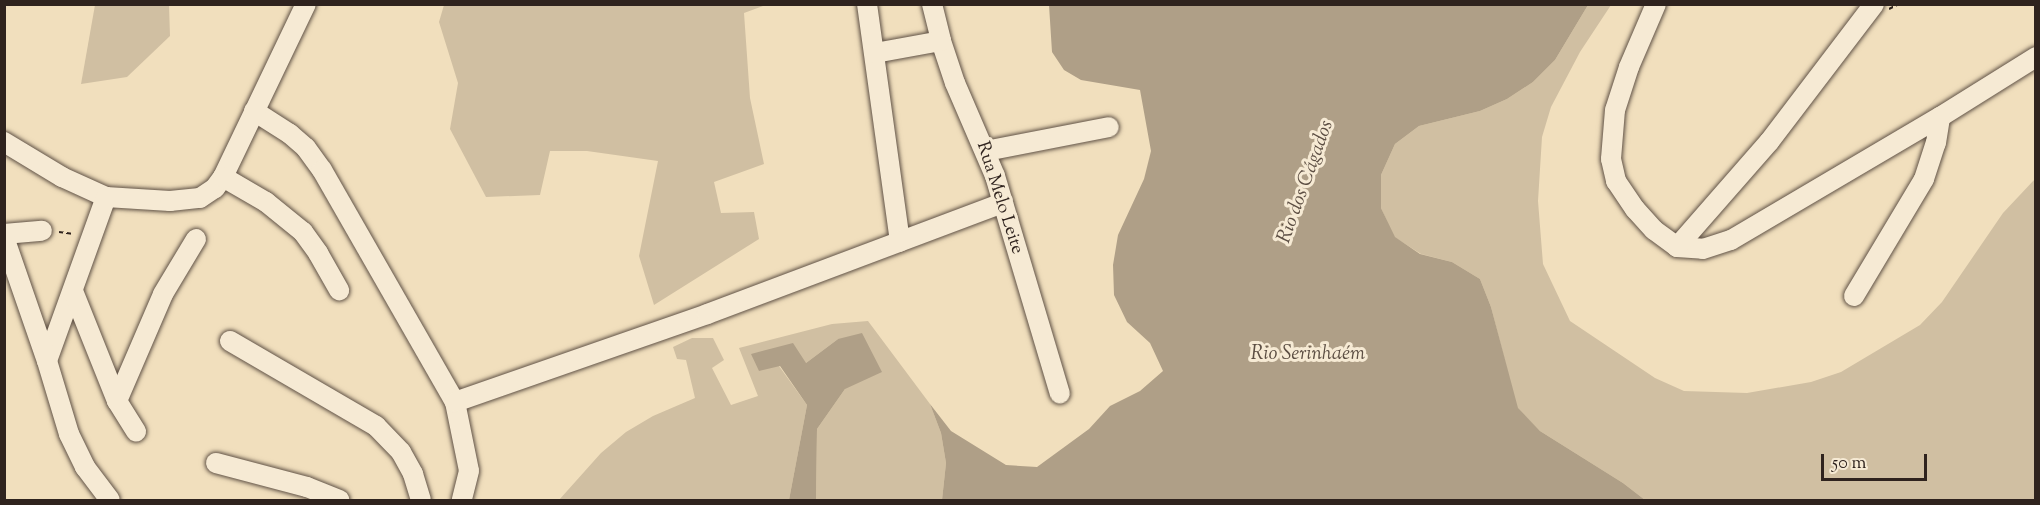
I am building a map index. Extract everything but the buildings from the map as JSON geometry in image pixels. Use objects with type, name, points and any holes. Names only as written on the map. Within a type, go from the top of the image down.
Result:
[{"type":"street","points":[[4,142],[62,177],[106,197],[160,201],[191,200],[208,194],[224,177],[306,4]]},
{"type":"street","points":[[867,4],[900,242]]},
{"type":"street","name":"Rua Melo Leite","points":[[932,4],[955,83],[986,152],[1003,203],[1060,394]]},
{"type":"street","points":[[1656,4],[1629,67],[1615,110],[1611,159],[1616,181],[1635,208],[1654,230],[1677,247],[1702,249],[1731,240],[1940,117],[2036,57]]},
{"type":"street","points":[[1677,247],[1769,142],[1874,4]]},
{"type":"street","points":[[875,54],[941,41]]},
{"type":"street","points":[[254,111],[290,134],[306,148],[322,170],[454,402],[469,471],[462,501]]},
{"type":"street","points":[[1854,296],[1924,179],[1936,143],[1940,117]]},
{"type":"street","points":[[986,152],[1109,127]]},
{"type":"street","points":[[224,177],[266,202],[303,232],[339,290]]},
{"type":"street","points":[[47,361],[106,197]]},
{"type":"street","points":[[454,402],[707,314],[1003,203]]},
{"type":"street","points":[[42,231],[4,236],[47,361],[69,434],[85,467],[110,501]]},
{"type":"street","points":[[117,401],[163,294],[196,239]]},
{"type":"street","points":[[72,291],[117,401],[136,432]]},
{"type":"street","points":[[230,341],[376,426],[400,452],[413,474],[421,501]]},
{"type":"street","points":[[216,463],[307,488],[339,501]]},
{"type":"path","points":[[42,231],[92,236]]},
{"type":"shaded area","points":[[95,5],[169,5],[170,36],[127,77],[81,84]]},
{"type":"shaded area","points":[[444,5],[762,5],[744,13],[750,98],[764,164],[714,182],[721,213],[754,212],[759,239],[654,305],[639,256],[658,161],[587,151],[550,151],[540,195],[486,197],[450,129],[458,83],[439,22]]},
{"type":"shaded area","points":[[1588,5],[1611,5],[1580,52],[1551,107],[1542,137],[1538,201],[1543,264],[1570,321],[1655,378],[1684,391],[1747,393],[1811,382],[1841,372],[1920,325],[1942,302],[2003,213],[2035,179],[2035,500],[1645,500],[1623,483],[1540,431],[1517,408],[1491,307],[1480,279],[1452,262],[1421,254],[1394,237],[1381,208],[1381,175],[1395,144],[1419,126],[1480,111],[1507,99],[1533,82],[1555,60]]},
{"type":"shaded area","points":[[868,321],[930,404],[941,433],[946,463],[942,500],[816,500],[817,429],[845,389],[838,339],[806,363],[779,366],[807,405],[789,500],[559,500],[601,453],[626,432],[653,416],[695,398],[686,360],[677,359],[673,347],[692,338],[713,338],[724,360],[712,368],[731,405],[758,396],[739,348],[832,324]]},
{"type":"water","name":"Rio Serinhaém","points":[[1049,5],[1588,5],[1555,60],[1533,82],[1507,99],[1480,111],[1419,126],[1395,144],[1381,175],[1381,208],[1395,237],[1420,254],[1452,262],[1480,279],[1491,307],[1518,408],[1540,431],[1623,483],[1645,500],[942,500],[946,463],[941,433],[930,404],[951,431],[1006,465],[1037,467],[1089,429],[1110,406],[1140,391],[1163,371],[1150,343],[1127,322],[1114,295],[1113,265],[1118,235],[1144,179],[1151,151],[1140,90],[1081,80],[1064,70],[1052,52]]},
{"type":"water","points":[[862,333],[882,372],[845,389],[817,429],[816,500],[789,500],[807,405],[780,366],[759,371],[751,354],[793,343],[806,363],[838,339]]},
{"type":"water label","name":"Rio dos Cágados","points":[[1306,182]]}]
